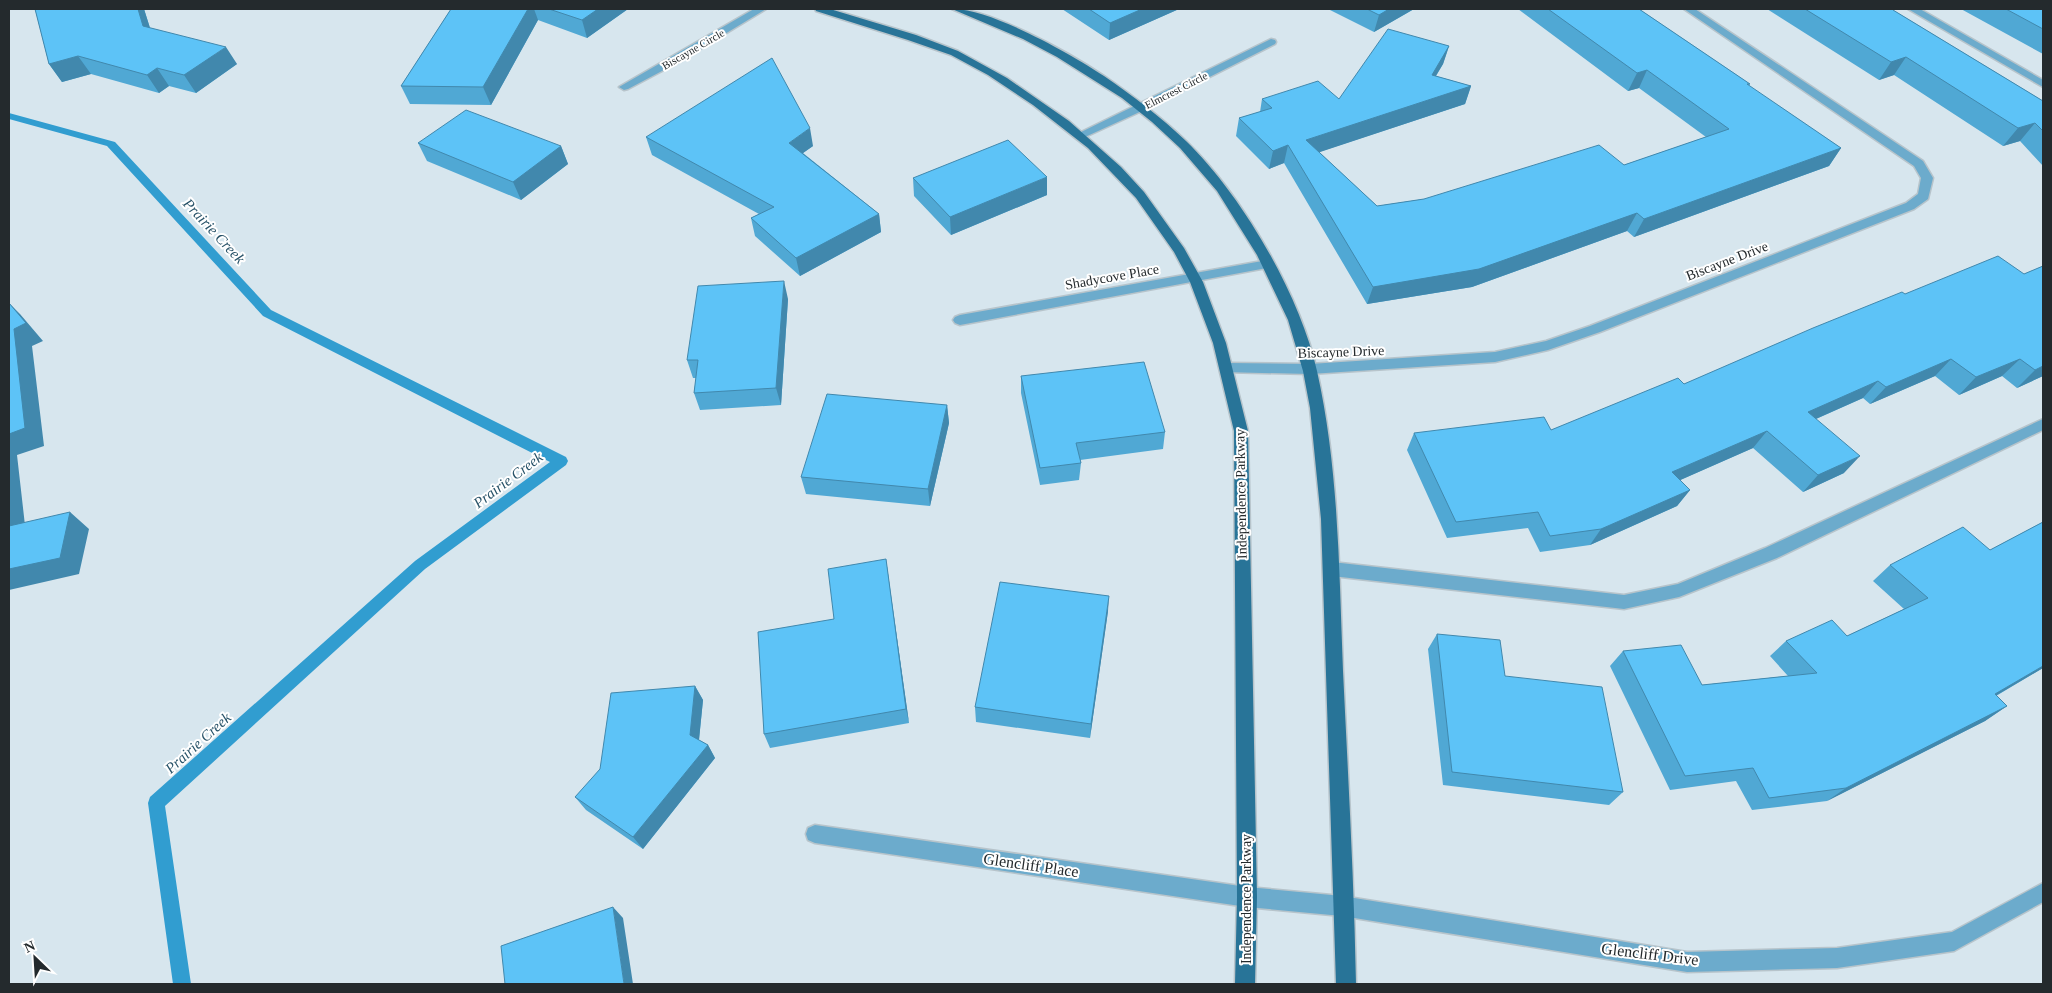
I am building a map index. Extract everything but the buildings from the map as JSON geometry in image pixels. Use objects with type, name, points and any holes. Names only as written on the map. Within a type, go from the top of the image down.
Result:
[{"type":"main road","name":"Independence Parkway","points":[[820,9],[943,48],[1015,88],[1081,135],[1120,171],[1149,204],[1169,233],[1194,278],[1210,313],[1228,368],[1241,430],[1247,897],[1245,984]]},
{"type":"main road","points":[[957,9],[990,20],[1106,80],[1178,140],[1210,174],[1268,264],[1292,314],[1310,369],[1324,462],[1332,569],[1346,984]]},
{"type":"street","name":"Biscayne Circle","points":[[624,87],[673,61],[761,9]]},
{"type":"street","name":"Biscayne Drive","points":[[1228,368],[1310,369],[1495,357],[1548,345],[1910,206],[1924,196],[1927,178],[1919,164],[1689,9]]},
{"type":"street","points":[[1913,9],[2043,84]]},
{"type":"street","name":"Elmcrest Circle","points":[[1081,135],[1140,108],[1271,42]]},
{"type":"street","name":"Shadycove Place","points":[[960,320],[1268,264]]},
{"type":"street","points":[[1332,569],[1624,602],[1679,590],[1771,552],[2043,424]]},
{"type":"street","name":"Glencliff Place","points":[[815,834],[1247,897]]},
{"type":"street","name":"Glencliff Drive","points":[[1247,897],[1342,906],[1687,962],[1837,958],[1954,940],[2043,892]]},
{"type":"waterway","name":"Prairie Creek","points":[[9,116],[111,144],[267,313],[561,461],[420,565],[156,803],[182,984]]}]
